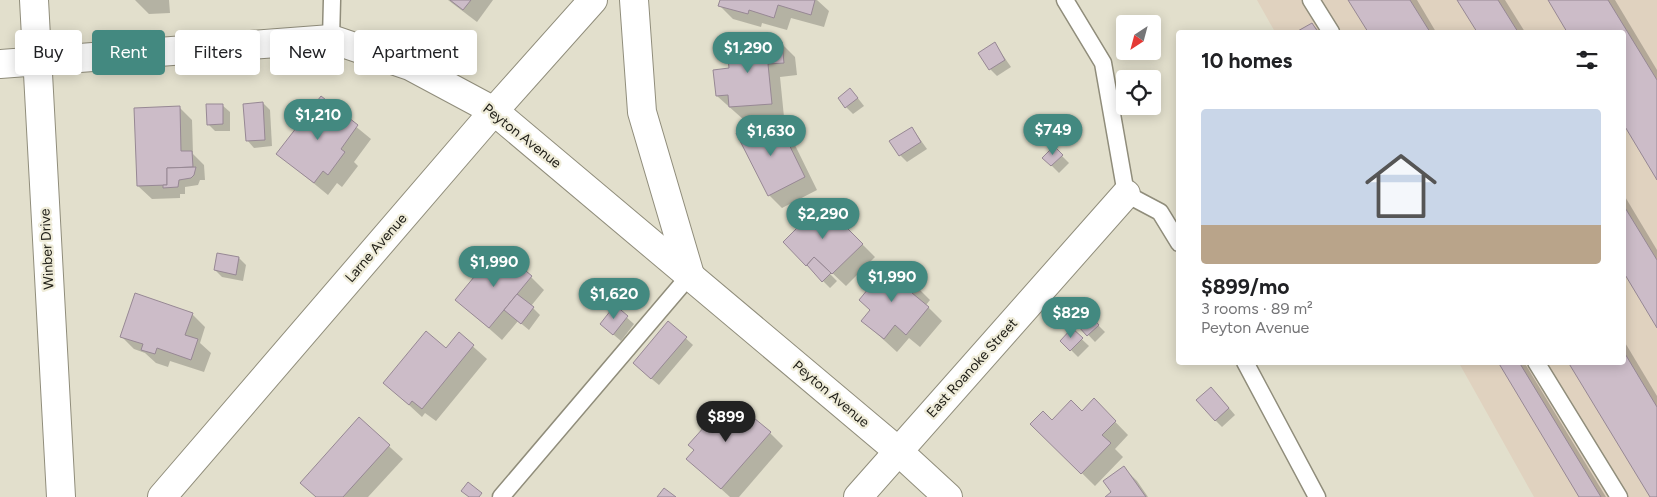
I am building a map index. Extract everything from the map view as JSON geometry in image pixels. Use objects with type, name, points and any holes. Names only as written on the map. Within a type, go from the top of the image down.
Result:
[{"type":"street","name":"Winber Drive","points":[[34,0],[36,30]]},
{"type":"street","name":"Larne Avenue","points":[[162,497],[494,111],[593,0]]},
{"type":"street","points":[[634,0],[642,112],[690,275]]},
{"type":"street","name":"Peyton Avenue","points":[[344,43],[410,66],[494,111],[898,451],[948,497]]},
{"type":"street","name":"Peyton Avenue","points":[[82,59],[270,44]]},
{"type":"street","name":"Peyton Avenue","points":[[0,64],[15,63]]},
{"type":"street","name":"Winber Drive","points":[[39,75],[60,497]]},
{"type":"street","name":"East Roanoke Street","points":[[858,497],[1126,194]]},
{"type":"lane","points":[[331,30],[332,0]]},
{"type":"lane","points":[[1065,0],[1103,63],[1126,194],[1160,212],[1176,238]]},
{"type":"lane","points":[[1311,0],[1330,30]]},
{"type":"lane","points":[[501,497],[690,275]]},
{"type":"lane","points":[[1247,365],[1317,497]]},
{"type":"lane","points":[[1538,365],[1619,497]]},
{"type":"shaded area","points":[[1257,0],[1657,0],[1657,497],[1534,497],[1460,365],[1626,365],[1626,30],[1274,30]]},
{"type":"building","points":[[450,0],[471,0],[463,10]]},
{"type":"building","points":[[720,0],[815,0],[811,15],[778,5],[774,18],[749,10],[748,14],[718,6]]},
{"type":"building","points":[[1348,0],[1410,0],[1429,30],[1367,30]]},
{"type":"building","points":[[1457,0],[1498,0],[1517,30],[1476,30]]},
{"type":"building","points":[[1548,0],[1608,0],[1657,80],[1657,180],[1626,128],[1626,30],[1566,30]]},
{"type":"building","points":[[1312,23],[1317,30],[1300,30]]},
{"type":"building","points":[[782,42],[784,63],[768,64],[772,104],[729,107],[728,95],[716,96],[713,70],[729,68],[727,48]]},
{"type":"building","points":[[995,42],[1005,60],[989,70],[978,53]]},
{"type":"building","points":[[850,88],[858,98],[845,108],[838,98]]},
{"type":"building","points":[[321,96],[358,125],[341,149],[345,152],[328,175],[323,171],[314,183],[276,154]]},
{"type":"building","points":[[263,102],[265,140],[246,141],[243,104]]},
{"type":"building","points":[[206,104],[223,104],[223,124],[207,125]]},
{"type":"building","points":[[180,106],[181,151],[192,151],[193,167],[167,168],[167,185],[137,186],[134,108]]},
{"type":"building","points":[[758,123],[762,132],[779,124],[805,177],[768,196],[736,133]]},
{"type":"building","points":[[912,127],[921,142],[899,156],[889,141]]},
{"type":"building","points":[[1054,146],[1063,155],[1051,166],[1042,158]]},
{"type":"building","points":[[196,167],[191,178],[179,180],[178,187],[163,188],[163,185],[167,185],[167,168]]},
{"type":"building","points":[[822,203],[863,244],[832,274],[814,257],[806,266],[783,242]]},
{"type":"building","points":[[1626,209],[1657,260],[1657,328],[1626,276]]},
{"type":"building","points":[[498,248],[532,276],[489,328],[455,300]]},
{"type":"building","points":[[217,253],[239,257],[236,275],[214,270]]},
{"type":"building","points":[[814,257],[831,273],[822,282],[807,265]]},
{"type":"building","points":[[887,266],[892,270],[895,267],[918,286],[912,293],[929,307],[906,335],[895,325],[884,339],[861,321],[870,310],[859,300]]},
{"type":"building","points":[[135,293],[193,313],[185,335],[198,339],[191,360],[157,348],[155,354],[141,350],[143,344],[120,337]]},
{"type":"building","points":[[517,294],[534,307],[521,324],[504,310]]},
{"type":"building","points":[[615,305],[628,316],[613,335],[600,324]]},
{"type":"building","points":[[1090,315],[1099,325],[1087,336],[1078,326]]},
{"type":"building","points":[[668,321],[687,337],[651,379],[633,363]]},
{"type":"building","points":[[1072,328],[1083,338],[1070,351],[1060,341]]},
{"type":"building","points":[[426,331],[446,348],[459,332],[474,345],[422,409],[412,401],[409,405],[383,383]]},
{"type":"building","points":[[1626,355],[1657,407],[1657,497],[1650,497],[1570,365],[1626,365]]},
{"type":"building","points":[[1500,365],[1521,365],[1601,497],[1579,497]]},
{"type":"building","points":[[1211,387],[1229,408],[1215,421],[1196,400]]},
{"type":"building","points":[[1094,398],[1116,421],[1102,435],[1111,443],[1081,474],[1030,424],[1043,411],[1052,420],[1071,400],[1082,411]]},
{"type":"building","points":[[737,404],[771,432],[721,489],[686,459],[694,450],[688,445],[705,426],[698,420],[710,406],[725,418]]},
{"type":"building","points":[[359,417],[390,445],[343,497],[316,497],[300,483]]},
{"type":"building","points":[[1124,466],[1146,497],[1105,497],[1111,492],[1103,481]]},
{"type":"building","points":[[468,482],[482,493],[479,497],[469,497],[461,491]]},
{"type":"building","points":[[664,488],[676,497],[657,497]]}]
